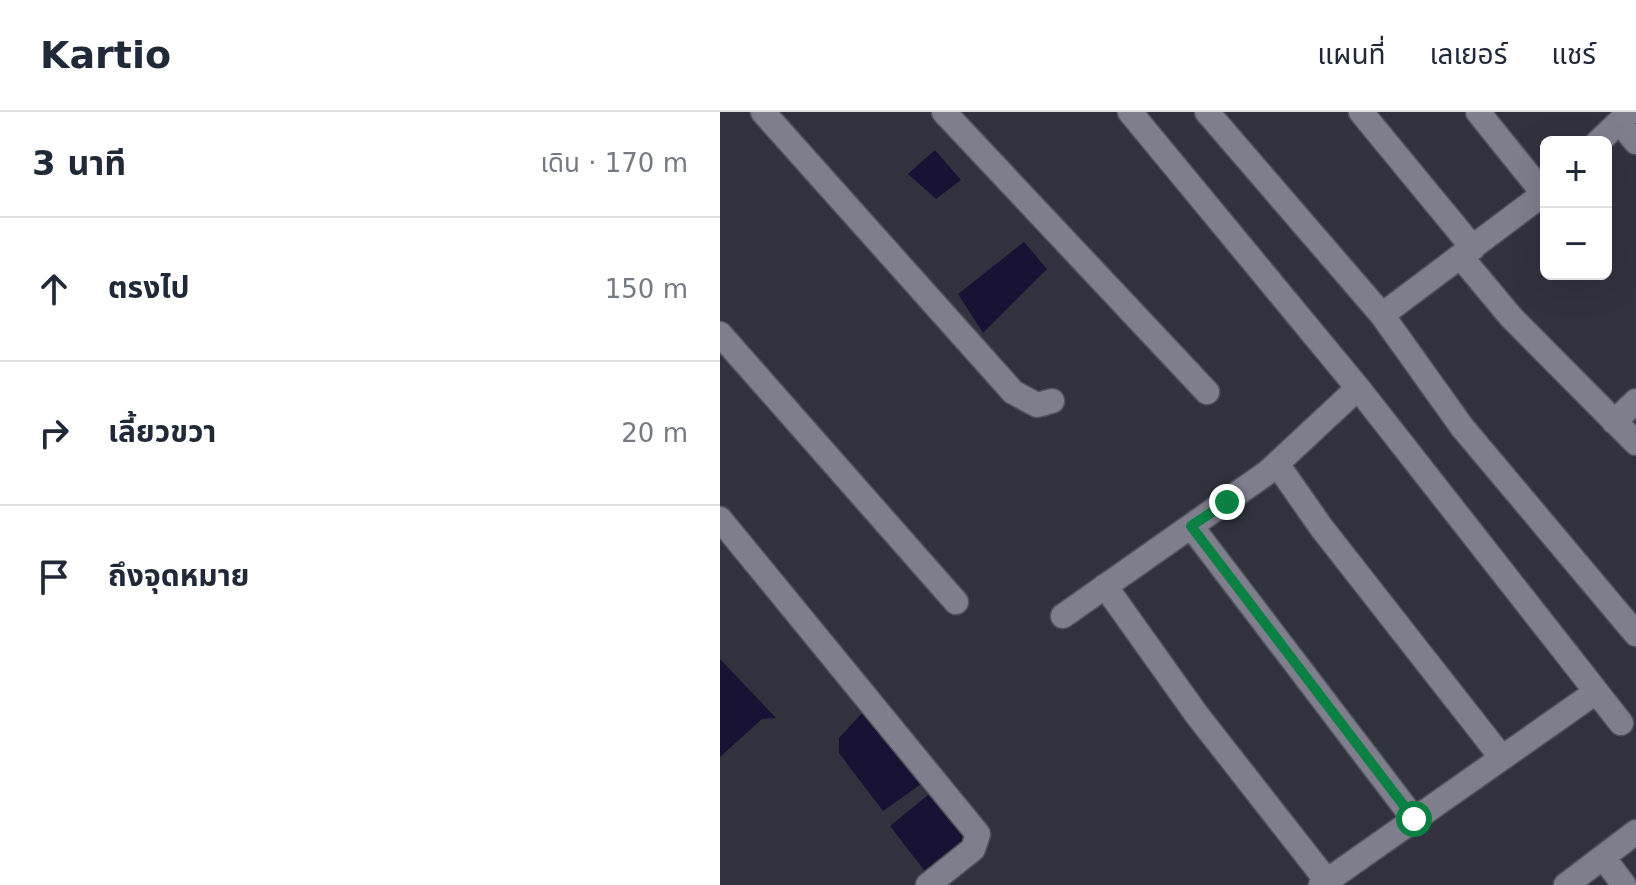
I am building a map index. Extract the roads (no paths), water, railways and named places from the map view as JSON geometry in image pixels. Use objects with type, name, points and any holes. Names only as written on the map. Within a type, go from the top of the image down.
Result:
[{"type":"street","points":[[763,112],[1013,392],[1037,405],[1052,401]]},
{"type":"street","points":[[944,112],[1207,392]]},
{"type":"street","points":[[1130,112],[1358,388],[1621,723]]},
{"type":"street","points":[[1207,112],[1382,315],[1462,427],[1636,634]]},
{"type":"street","points":[[1361,112],[1467,252],[1511,317],[1636,443]]},
{"type":"street","points":[[1478,112],[1540,187]]},
{"type":"street","points":[[1612,137],[1632,130]]},
{"type":"street","points":[[1382,315],[1540,197]]},
{"type":"street","points":[[720,334],[956,602]]},
{"type":"street","points":[[1063,616],[1277,464],[1358,388]]},
{"type":"street","points":[[1614,422],[1636,401]]},
{"type":"street","points":[[1277,464],[1321,527],[1502,758]]},
{"type":"street","points":[[720,519],[978,834],[973,849],[928,885]]},
{"type":"street","points":[[1191,526],[1414,819]]},
{"type":"street","points":[[1105,586],[1197,715],[1324,883],[1596,692]]},
{"type":"street","points":[[1566,885],[1636,832]]},
{"type":"street","points":[[1603,857],[1624,885]]}]
